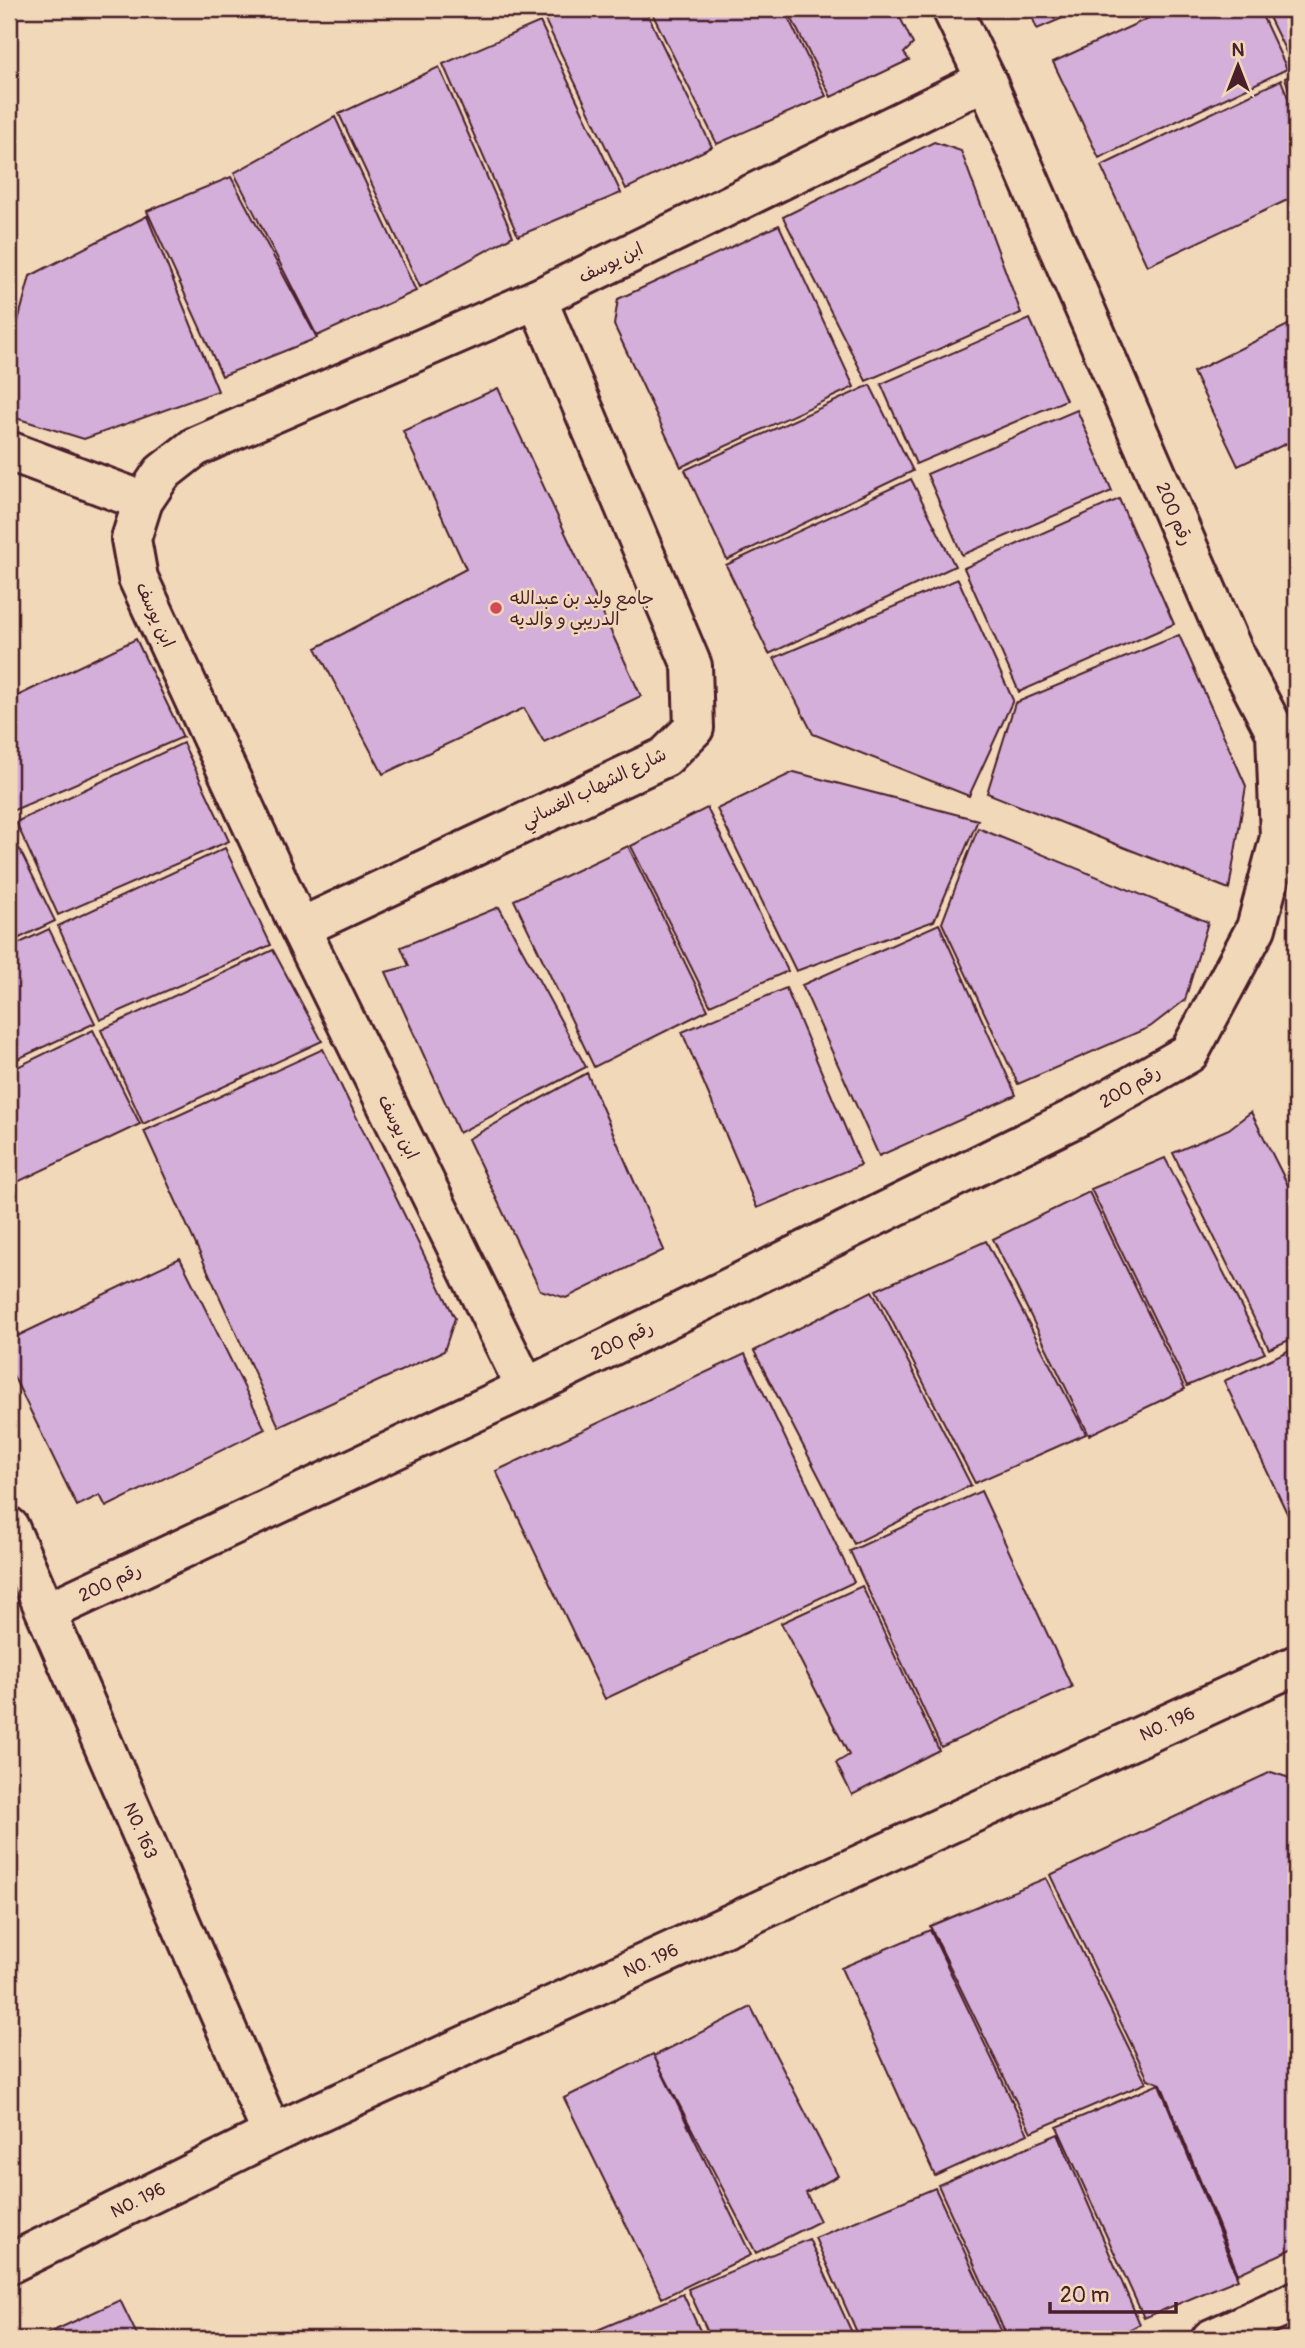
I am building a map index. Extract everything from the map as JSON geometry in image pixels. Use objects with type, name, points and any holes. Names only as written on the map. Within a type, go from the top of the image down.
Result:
[{"type":"street","name":"رقم 200","points":[[47,1612],[526,1388],[1081,1115],[1189,1053],[1256,928],[1280,837],[1276,733],[1232,649],[952,9]]},
{"type":"street","name":"ابن يوسف","points":[[526,1388],[300,928],[138,578],[131,539],[143,501],[162,473],[195,447],[537,299],[985,80]]},
{"type":"street","name":"شارع الشهاب الغساني","points":[[300,928],[665,757],[694,728],[692,666],[537,299]]},
{"type":"street","points":[[9,451],[143,501]]},
{"type":"street","name":"NO. 163","points":[[9,1527],[272,2134]]},
{"type":"street","name":"NO. 196","points":[[9,2264],[272,2134],[1296,1665]]},
{"type":"street","points":[[1211,2339],[1296,2301]]},
{"type":"building","points":[[564,9],[645,9],[712,147],[626,189],[544,18]]},
{"type":"building","points":[[650,9],[784,9],[826,96],[717,144]]},
{"type":"building","points":[[787,9],[896,9],[913,44],[904,53],[909,60],[831,97]]},
{"type":"building","points":[[1029,9],[1084,9],[1037,29]]},
{"type":"building","points":[[1168,9],[1259,9],[1287,69],[1099,158],[1053,62]]},
{"type":"building","points":[[1265,9],[1296,9],[1296,67],[1294,68]]},
{"type":"building","points":[[540,22],[621,193],[518,236],[443,64]]},
{"type":"building","points":[[439,67],[513,236],[420,287],[339,114]]},
{"type":"building","points":[[1296,73],[1296,108],[1285,78]]},
{"type":"building","points":[[1281,80],[1296,118],[1296,196],[1147,266],[1101,166]]},
{"type":"building","points":[[335,117],[416,291],[317,336],[234,173]]},
{"type":"building","points":[[934,142],[961,151],[1021,313],[866,381],[783,217]]},
{"type":"building","points":[[231,177],[317,338],[222,376],[147,211]]},
{"type":"building","points":[[147,216],[218,391],[84,439],[9,416],[9,355],[30,276]]},
{"type":"building","points":[[779,225],[854,387],[681,467],[614,325],[618,299]]},
{"type":"building","points":[[1030,319],[1066,400],[916,464],[881,384]]},
{"type":"building","points":[[1296,321],[1296,439],[1238,466],[1193,372]]},
{"type":"building","points":[[870,385],[913,471],[727,560],[685,470]]},
{"type":"building","name":"جامع وليد بن عبدالله الدريبي و والديه","points":[[498,388],[641,696],[544,742],[524,708],[383,774],[316,648],[466,569],[403,431]]},
{"type":"building","points":[[1077,410],[1112,491],[962,555],[927,474]]},
{"type":"building","points":[[911,479],[955,566],[769,654],[726,565]]},
{"type":"building","points":[[1119,499],[1174,624],[1019,692],[964,568]]},
{"type":"building","points":[[958,579],[1013,700],[969,796],[813,734],[774,658]]},
{"type":"building","points":[[1179,635],[1246,786],[1229,889],[987,793],[1015,703]]},
{"type":"building","points":[[136,639],[183,737],[12,811],[9,805],[9,700]]},
{"type":"building","points":[[183,743],[229,841],[58,915],[16,822]]},
{"type":"building","points":[[794,772],[978,820],[934,921],[796,971],[717,809]]},
{"type":"building","points":[[707,808],[788,971],[710,1005],[631,846]]},
{"type":"building","points":[[9,828],[55,921],[9,943]]},
{"type":"building","points":[[978,828],[1208,922],[1185,1000],[1150,1027],[1018,1084],[942,923]]},
{"type":"building","points":[[628,846],[708,1010],[594,1067],[514,900]]},
{"type":"building","points":[[225,848],[271,945],[100,1020],[58,926]]},
{"type":"building","points":[[499,907],[586,1067],[459,1133],[386,972],[409,966],[401,947]]},
{"type":"building","points":[[939,924],[1016,1095],[879,1156],[802,985]]},
{"type":"building","points":[[49,929],[95,1023],[9,1063],[9,948]]},
{"type":"building","points":[[273,950],[322,1041],[143,1124],[101,1030]]},
{"type":"building","points":[[786,988],[861,1165],[757,1208],[682,1032]]},
{"type":"building","points":[[93,1030],[140,1124],[9,1186],[9,1071]]},
{"type":"building","points":[[323,1049],[455,1318],[444,1351],[279,1427],[144,1131]]},
{"type":"building","points":[[587,1073],[664,1250],[566,1298],[540,1290],[468,1139]]},
{"type":"building","points":[[1251,1112],[1296,1201],[1296,1337],[1269,1349],[1173,1153],[1229,1129]]},
{"type":"building","points":[[1165,1158],[1265,1353],[1187,1386],[1091,1189]]},
{"type":"building","points":[[1089,1192],[1185,1389],[1089,1435],[993,1239]]},
{"type":"building","points":[[986,1241],[1086,1434],[975,1483],[876,1290]]},
{"type":"building","points":[[180,1258],[265,1429],[106,1507],[100,1495],[77,1506],[9,1367],[9,1340]]},
{"type":"building","points":[[872,1291],[971,1485],[854,1544],[754,1351]]},
{"type":"building","points":[[1296,1347],[1296,1532],[1224,1381]]},
{"type":"building","points":[[745,1354],[854,1582],[605,1699],[496,1471]]},
{"type":"building","points":[[981,1491],[1072,1687],[941,1747],[850,1551]]},
{"type":"building","points":[[862,1586],[939,1750],[852,1795],[836,1763],[849,1755],[781,1623]]},
{"type":"building","points":[[1271,1772],[1296,1780],[1296,2247],[1238,2274],[1161,2084],[1148,2079],[1050,1875]]},
{"type":"building","points":[[1046,1878],[1146,2083],[1031,2132],[930,1926]]},
{"type":"building","points":[[930,1930],[1028,2134],[935,2176],[841,1968]]},
{"type":"building","points":[[751,2007],[838,2176],[806,2193],[820,2221],[756,2253],[654,2056]]},
{"type":"building","points":[[653,2054],[751,2255],[662,2298],[564,2098]]},
{"type":"building","points":[[1159,2084],[1238,2279],[1144,2318],[1057,2127]]},
{"type":"building","points":[[1058,2134],[1140,2324],[1112,2339],[1008,2339],[938,2185]]},
{"type":"building","points":[[935,2188],[1005,2339],[860,2339],[815,2238]]},
{"type":"building","points":[[809,2239],[855,2339],[711,2339],[688,2289]]},
{"type":"building","points":[[683,2294],[704,2339],[576,2339]]},
{"type":"building","points":[[120,2300],[139,2339],[36,2339]]},
{"type":"place","name":"جامع وليد بن عبدالله الدريبي و والديه","points":[[496,608]]}]
